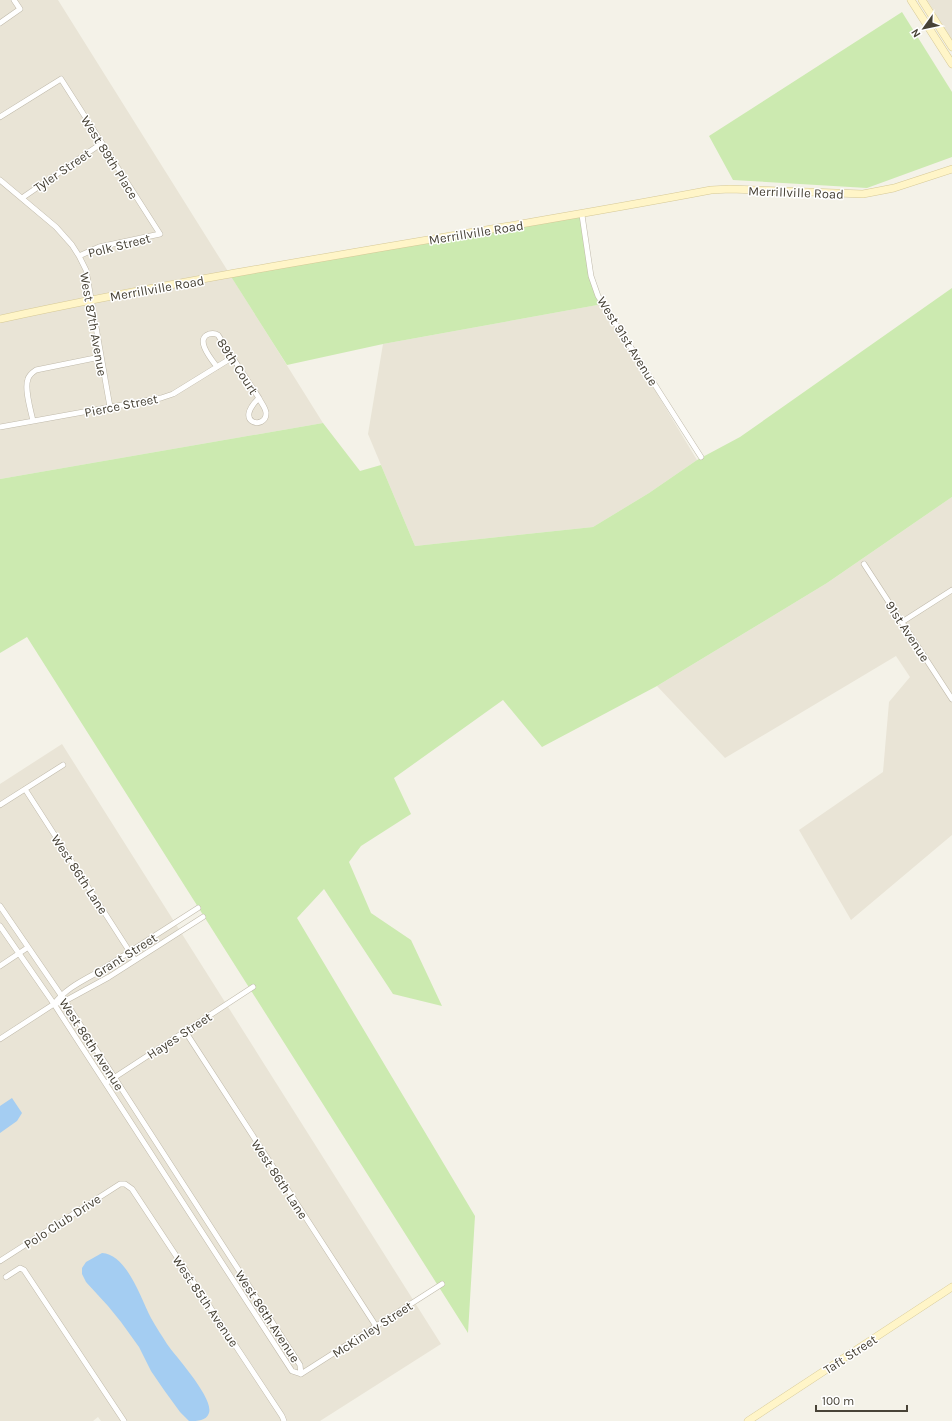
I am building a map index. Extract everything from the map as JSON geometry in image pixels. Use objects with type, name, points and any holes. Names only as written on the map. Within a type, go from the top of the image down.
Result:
[{"type":"street","points":[[0,23],[20,9],[14,0]]},
{"type":"street","points":[[911,0],[952,64]]},
{"type":"street","points":[[922,0],[952,47]]},
{"type":"street","name":"West 89th Place","points":[[0,117],[61,79],[160,234]]},
{"type":"street","name":"Tyler Street","points":[[22,198],[102,143]]},
{"type":"street","name":"Merrillville Road","points":[[0,319],[91,299],[433,239],[582,215],[711,190],[730,189],[863,194],[894,188],[952,169]]},
{"type":"street","name":"West 87th Avenue","points":[[0,180],[56,227],[72,245],[86,270],[100,358],[110,407]]},
{"type":"street","name":"West 91st Avenue","points":[[582,215],[591,276],[598,296],[701,457]]},
{"type":"street","name":"Polk Street","points":[[79,256],[99,247],[160,234]]},
{"type":"street","name":"89th Court","points":[[217,367],[203,344],[203,340],[206,336],[215,333],[233,357],[259,398],[266,411],[264,420],[259,423],[251,420],[248,415],[249,409],[259,398]]},
{"type":"street","name":"Pierce Street","points":[[0,427],[161,398],[173,394],[233,357]]},
{"type":"street","points":[[34,421],[26,386],[31,374],[36,370],[100,358]]},
{"type":"street","name":"91st Avenue","points":[[864,564],[952,699]]},
{"type":"street","points":[[902,622],[952,590]]},
{"type":"street","points":[[0,805],[63,765]]},
{"type":"street","name":"West 86th Lane","points":[[25,789],[134,960]]},
{"type":"street","name":"West 86th Avenue","points":[[0,906],[27,948],[65,1001],[300,1365],[301,1374],[292,1371],[106,1083],[20,953],[0,926]]},
{"type":"street","name":"Grant Street","points":[[54,1004],[60,995],[198,908]]},
{"type":"street","name":"Grant Street","points":[[0,1039],[54,1004],[65,1001],[109,977],[203,917]]},
{"type":"street","points":[[0,966],[27,948]]},
{"type":"street","name":"Hayes Street","points":[[106,1083],[253,987]]},
{"type":"street","name":"West 86th Lane","points":[[185,1031],[376,1326]]},
{"type":"street","name":"Polo Club Drive","points":[[0,1262],[120,1184],[125,1184]]},
{"type":"street","name":"West 85th Avenue","points":[[125,1184],[132,1189],[284,1421]]},
{"type":"street","points":[[6,1277],[20,1268],[24,1270],[124,1421]]},
{"type":"street","name":"McKinley Street","points":[[301,1374],[442,1284]]},
{"type":"street","name":"Taft Street","points":[[748,1421],[952,1287]]},
{"type":"shaded area","points":[[0,0],[58,0],[323,423],[0,479]]},
{"type":"shaded area","points":[[927,0],[952,0],[952,40]]},
{"type":"shaded area","points":[[603,304],[697,460],[649,493],[593,527],[415,546],[368,434],[383,344]]},
{"type":"shaded area","points":[[952,497],[952,835],[851,920],[799,830],[883,772],[889,702],[910,677],[896,656],[725,758],[657,686],[827,583]]},
{"type":"shaded area","points":[[62,744],[441,1344],[320,1421],[101,1421],[98,1417],[93,1421],[0,1421],[0,784]]},
{"type":"green space","points":[[902,12],[952,92],[952,157],[867,188],[733,180],[709,136]]},
{"type":"green space","points":[[582,215],[591,276],[603,304],[383,344],[287,365],[230,275]]},
{"type":"green space","points":[[952,288],[952,497],[827,583],[657,686],[542,747],[503,700],[394,778],[411,814],[361,846],[349,862],[371,913],[411,940],[442,1006],[393,994],[324,889],[297,918],[475,1216],[468,1333],[27,637],[0,653],[0,479],[323,423],[360,471],[381,465],[415,546],[593,527],[649,493],[697,460],[740,437]]},
{"type":"water","points":[[12,1098],[22,1113],[17,1121],[0,1133],[0,1106]]},
{"type":"water","points":[[102,1253],[111,1255],[126,1269],[138,1289],[151,1318],[167,1344],[206,1398],[209,1406],[209,1413],[206,1418],[198,1421],[189,1421],[180,1412],[151,1371],[139,1347],[121,1322],[86,1282],[82,1274],[82,1268],[86,1262]]}]
